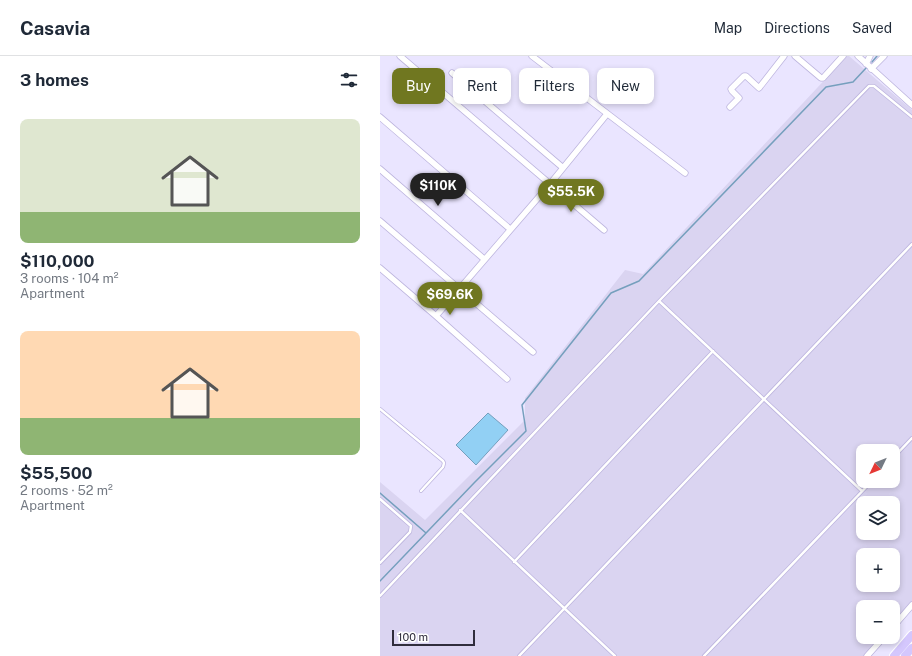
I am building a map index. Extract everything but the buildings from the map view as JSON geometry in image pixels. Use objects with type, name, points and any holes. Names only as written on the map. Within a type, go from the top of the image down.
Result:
[{"type":"main road","points":[[894,656],[912,635]]},
{"type":"main road","points":[[905,656],[912,648]]},
{"type":"street","points":[[400,56],[604,230]]},
{"type":"street","points":[[532,56],[685,173]]},
{"type":"street","points":[[730,107],[739,98],[731,90],[744,76],[746,76],[759,88],[784,56]]},
{"type":"street","points":[[795,56],[821,78],[823,78],[843,56]]},
{"type":"street","points":[[858,56],[912,105]]},
{"type":"street","points":[[866,64],[870,56]]},
{"type":"street","points":[[871,69],[884,56]]},
{"type":"street","points":[[452,73],[562,167]]},
{"type":"street","points":[[436,316],[550,184],[562,167],[607,114]]},
{"type":"street","points":[[380,117],[510,229]]},
{"type":"street","points":[[380,169],[484,259]]},
{"type":"street","points":[[380,221],[533,352]]},
{"type":"street","points":[[380,268],[507,379]]},
{"type":"street","points":[[900,618],[912,605]]},
{"type":"street","points":[[867,656],[878,644]]},
{"type":"lane","points":[[380,596],[659,300],[869,86],[874,86],[912,117]]},
{"type":"lane","points":[[519,656],[912,244]]},
{"type":"lane","points":[[659,300],[862,491]]},
{"type":"lane","points":[[514,562],[713,351]]},
{"type":"lane","points":[[380,409],[443,461],[443,467],[421,491]]},
{"type":"lane","points":[[900,451],[912,438]]},
{"type":"lane","points":[[704,656],[865,488]]},
{"type":"lane","points":[[380,499],[412,528],[410,532],[380,563]]},
{"type":"lane","points":[[460,510],[563,609],[615,656]]},
{"type":"shaded area","points":[[847,56],[849,56],[912,110],[912,607],[900,620],[900,600],[856,600],[856,644],[880,644],[869,656],[380,656],[380,482],[425,520],[525,420],[525,398],[625,270],[643,274]]},
{"type":"water","points":[[488,413],[508,430],[476,465],[456,445]]},
{"type":"waterway","points":[[872,62],[877,56]]},
{"type":"waterway","points":[[380,581],[526,431],[522,405],[611,293],[639,281],[826,87],[853,82],[867,67]]},
{"type":"waterway","points":[[380,493],[426,533]]}]
